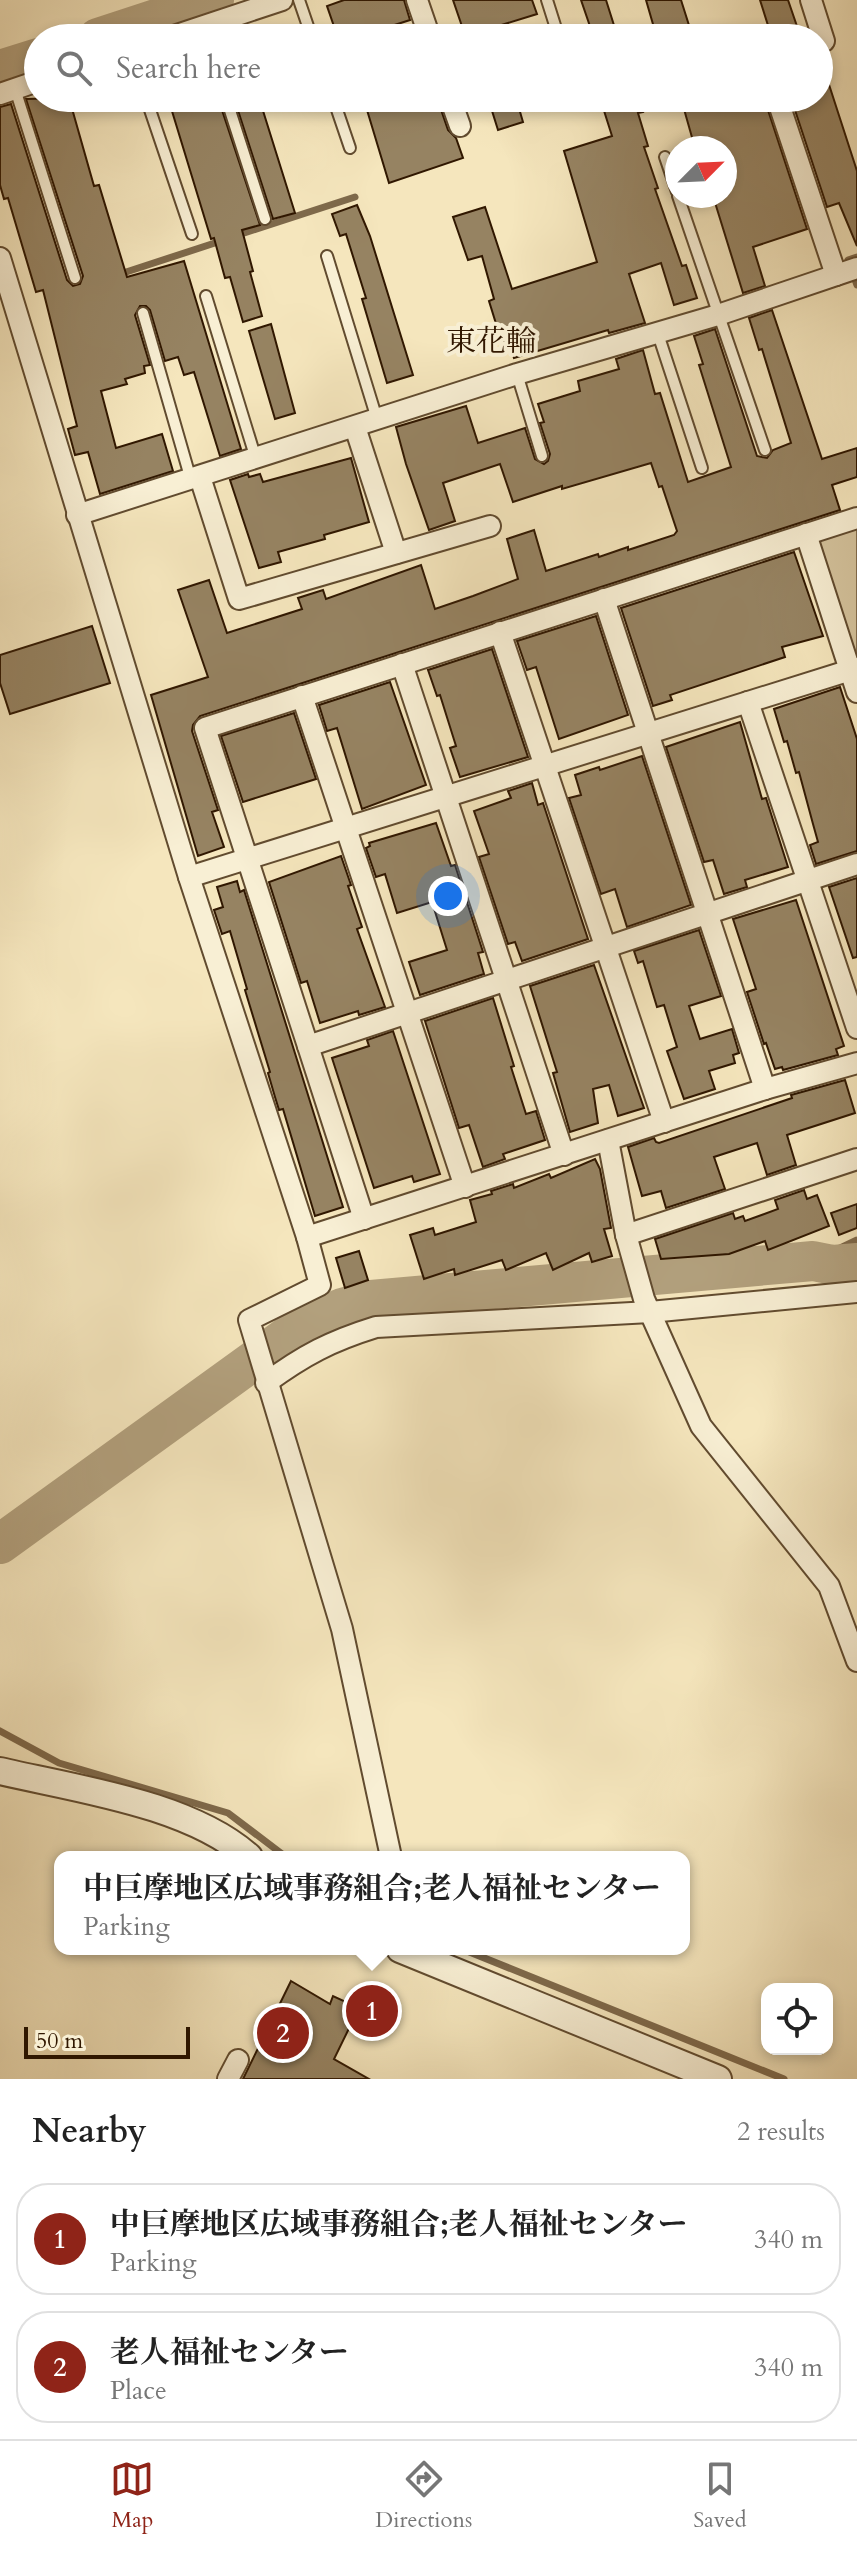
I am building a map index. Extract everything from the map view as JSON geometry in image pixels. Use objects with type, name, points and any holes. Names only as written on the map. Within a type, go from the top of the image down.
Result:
[{"type":"street","points":[[224,24],[282,0]]},
{"type":"street","points":[[417,0],[425,24]]},
{"type":"street","points":[[811,0],[819,24]]},
{"type":"street","points":[[455,112],[460,126]]},
{"type":"street","points":[[77,515],[517,374],[718,315],[847,271],[783,112]]},
{"type":"street","points":[[0,258],[189,877],[320,1285],[249,1320],[342,1629],[390,1851]]},
{"type":"street","points":[[355,427],[396,553]]},
{"type":"street","points":[[195,478],[239,599],[490,526]]},
{"type":"street","points":[[364,1219],[205,728],[857,518]]},
{"type":"street","points":[[806,534],[853,669],[857,692]]},
{"type":"street","points":[[604,599],[765,1089]]},
{"type":"street","points":[[500,632],[664,1122]]},
{"type":"street","points":[[402,664],[564,1155]]},
{"type":"street","points":[[189,877],[853,669]]},
{"type":"street","points":[[302,696],[465,1187]]},
{"type":"street","points":[[748,702],[857,1028]]},
{"type":"street","points":[[308,1046],[857,864]]},
{"type":"street","points":[[307,1237],[765,1089],[857,1063]]},
{"type":"street","points":[[608,1140],[633,1265],[647,1306],[701,1426],[829,1586],[857,1661]]},
{"type":"street","points":[[626,1235],[857,1159]]},
{"type":"street","points":[[265,1376],[341,1338],[376,1327],[857,1292]]},
{"type":"street","points":[[0,1771],[133,1802],[200,1824],[240,1851]]},
{"type":"street","points":[[416,1955],[718,2079]]},
{"type":"street","points":[[228,2079],[238,2060]]},
{"type":"lane","points":[[299,0],[307,24]]},
{"type":"lane","points":[[547,0],[555,24]]},
{"type":"lane","points":[[8,91],[75,278]]},
{"type":"lane","points":[[151,112],[192,234]]},
{"type":"lane","points":[[231,112],[265,219]]},
{"type":"lane","points":[[338,112],[350,148]]},
{"type":"lane","points":[[683,208],[765,450]]},
{"type":"lane","points":[[327,256],[377,419]]},
{"type":"lane","points":[[206,296],[256,459]]},
{"type":"lane","points":[[143,313],[195,478]]},
{"type":"lane","points":[[658,334],[702,468]]},
{"type":"lane","points":[[517,374],[542,456]]},
{"type":"shaded area","points":[[857,526],[857,655],[856,656],[818,538]]},
{"type":"building","points":[[344,0],[404,0],[410,20],[397,24],[333,24],[327,6]]},
{"type":"building","points":[[453,0],[532,0],[537,14],[505,24],[461,24]]},
{"type":"building","points":[[581,0],[606,0],[614,24],[589,24]]},
{"type":"building","points":[[646,0],[681,0],[689,24],[653,24]]},
{"type":"building","points":[[760,0],[788,0],[796,24],[768,24]]},
{"type":"building","points":[[833,97],[857,171],[857,246],[839,203],[827,207],[796,112],[833,112]]},
{"type":"building","points":[[11,104],[67,280],[73,286],[80,284],[83,276],[30,112],[73,112],[94,186],[99,185],[127,277],[184,261],[241,449],[220,456],[194,372],[184,375],[178,357],[165,361],[150,310],[140,306],[135,315],[150,365],[144,366],[145,373],[125,379],[127,384],[101,391],[116,448],[162,434],[173,471],[100,494],[88,452],[75,455],[68,429],[77,426],[43,290],[36,292],[8,198],[4,199],[0,185],[0,107]]},
{"type":"building","points":[[172,112],[223,112],[260,225],[242,230],[262,316],[243,322],[230,277],[225,278],[214,238],[211,239]]},
{"type":"building","points":[[239,112],[263,112],[295,213],[273,219]]},
{"type":"building","points":[[368,112],[442,112],[463,158],[389,183]]},
{"type":"building","points":[[492,112],[520,112],[523,122],[498,130]]},
{"type":"building","points":[[604,112],[643,112],[638,113],[648,146],[644,147],[658,188],[655,189],[682,266],[686,265],[697,298],[674,305],[661,263],[629,274],[645,323],[609,333],[608,330],[514,358],[508,341],[502,343],[489,301],[494,299],[482,256],[468,260],[453,217],[485,207],[512,289],[597,262],[564,151],[612,136]]},
{"type":"building","points":[[685,112],[769,112],[807,229],[753,247],[765,286],[743,293],[717,208],[737,208],[737,136],[692,136]]},
{"type":"building","points":[[357,205],[370,236],[413,375],[387,383],[346,234],[340,236],[332,214]]},
{"type":"building","points":[[772,310],[822,459],[857,448],[857,477],[832,485],[840,510],[200,716],[192,731],[218,810],[212,812],[224,847],[198,856],[151,695],[208,677],[178,590],[209,580],[227,633],[302,609],[298,598],[323,590],[326,599],[421,565],[435,609],[518,579],[507,539],[534,530],[546,571],[674,535],[677,531],[651,463],[513,502],[500,464],[443,483],[455,521],[429,530],[396,427],[466,406],[478,443],[525,428],[535,459],[544,464],[550,454],[540,423],[544,422],[538,404],[580,391],[578,381],[619,369],[616,359],[643,350],[655,394],[660,393],[688,482],[731,467],[699,365],[703,364],[694,336],[715,329],[757,456],[767,458],[773,450],[791,443],[762,349],[759,350],[749,318]]},
{"type":"building","points":[[271,324],[295,413],[275,419],[249,331]]},
{"type":"building","points":[[351,458],[369,522],[278,552],[281,562],[259,568],[230,480],[260,474],[263,482]]},
{"type":"building","points":[[794,552],[823,636],[782,647],[785,657],[670,695],[672,700],[653,706],[621,608]]},
{"type":"building","points":[[596,616],[628,715],[559,739],[536,667],[527,670],[517,641]]},
{"type":"building","points":[[92,626],[110,683],[10,714],[0,683],[0,655]]},
{"type":"building","points":[[492,649],[528,757],[460,777],[450,748],[456,746],[440,695],[437,696],[428,670]]},
{"type":"building","points":[[390,682],[426,785],[362,809],[337,728],[327,731],[319,705]]},
{"type":"building","points":[[840,687],[857,739],[857,851],[816,864],[810,845],[818,842],[799,772],[796,773],[774,709]]},
{"type":"building","points":[[294,713],[316,779],[243,802],[221,736]]},
{"type":"building","points":[[740,722],[762,799],[766,798],[788,867],[745,880],[747,887],[724,894],[713,860],[704,862],[666,747]]},
{"type":"building","points":[[642,756],[691,905],[627,927],[615,889],[601,894],[569,798],[581,795],[575,775]]},
{"type":"building","points":[[532,783],[538,805],[543,803],[588,939],[522,961],[515,942],[508,944],[479,857],[489,854],[474,811],[511,798],[508,791]]},
{"type":"building","points":[[436,823],[451,866],[455,865],[483,952],[478,953],[484,974],[420,995],[409,962],[447,950],[432,902],[397,913],[385,874],[376,877],[366,848],[370,846],[369,843]]},
{"type":"building","points":[[341,856],[362,927],[357,929],[385,1007],[359,1015],[358,1011],[320,1023],[307,981],[301,983],[269,882]]},
{"type":"building","points":[[857,878],[857,957],[853,958],[829,887]]},
{"type":"building","points":[[237,881],[240,892],[244,890],[343,1207],[315,1216],[283,1109],[279,1110],[275,1097],[230,931],[222,934],[214,910],[223,907],[217,887]]},
{"type":"building","points":[[796,900],[844,1046],[836,1049],[838,1055],[783,1070],[782,1067],[775,1069],[764,1044],[747,992],[756,989],[733,919]]},
{"type":"building","points":[[699,930],[721,996],[689,1006],[700,1039],[732,1029],[739,1053],[733,1055],[735,1063],[709,1071],[715,1089],[684,1099],[667,1051],[677,1047],[664,1005],[657,1007],[643,961],[638,963],[634,951]]},
{"type":"building","points":[[594,965],[644,1108],[618,1116],[609,1085],[593,1089],[598,1123],[570,1132],[553,1073],[557,1072],[530,986]]},
{"type":"building","points":[[493,998],[526,1114],[536,1111],[545,1140],[503,1154],[505,1159],[483,1167],[469,1125],[459,1128],[425,1021]]},
{"type":"building","points":[[393,1031],[440,1174],[414,1182],[412,1176],[374,1188],[332,1058],[369,1046],[367,1040]]},
{"type":"building","points":[[845,1080],[855,1113],[787,1135],[796,1165],[767,1175],[757,1143],[714,1157],[725,1189],[666,1208],[661,1191],[642,1196],[628,1147],[654,1138],[659,1143],[792,1098],[791,1095]]},
{"type":"building","points":[[595,1159],[600,1169],[611,1228],[604,1229],[612,1256],[592,1262],[589,1253],[553,1270],[546,1253],[506,1270],[502,1260],[455,1275],[454,1269],[424,1279],[410,1235],[433,1228],[435,1235],[476,1222],[470,1200],[549,1174],[551,1178]]},
{"type":"building","points":[[804,1190],[807,1199],[817,1195],[829,1226],[768,1250],[765,1241],[729,1254],[661,1259],[655,1239],[733,1213],[735,1219],[743,1216],[745,1221],[778,1209],[775,1200]]},
{"type":"building","points":[[857,1204],[857,1228],[839,1235],[831,1213]]},
{"type":"building","points":[[359,1251],[368,1280],[345,1288],[336,1258]]},
{"type":"building","points":[[291,1981],[330,2004],[333,1996],[359,2008],[334,2059],[369,2079],[243,2079]]},
{"type":"waterway","points":[[141,24],[214,0]]},
{"type":"waterway","points":[[0,70],[24,62]]},
{"type":"waterway","points":[[235,236],[355,197]]},
{"type":"waterway","points":[[117,275],[224,240]]},
{"type":"waterway","points":[[857,257],[848,260],[857,285]]},
{"type":"waterway","points":[[813,1261],[857,1240]]},
{"type":"waterway","points":[[0,1544],[307,1322],[342,1308],[371,1300],[813,1261],[833,1265],[857,1263]]},
{"type":"waterway","points":[[0,1731],[59,1763],[228,1813],[278,1851]]},
{"type":"waterway","points":[[477,1955],[784,2079]]},
{"type":"place","name":"中巨摩地区広域事務組合;老人福祉センター","points":[[372,2011]]},
{"type":"place","name":"老人福祉センター","points":[[283,2033]]},
{"type":"district","name":"東花輪","points":[[491,341]]}]
